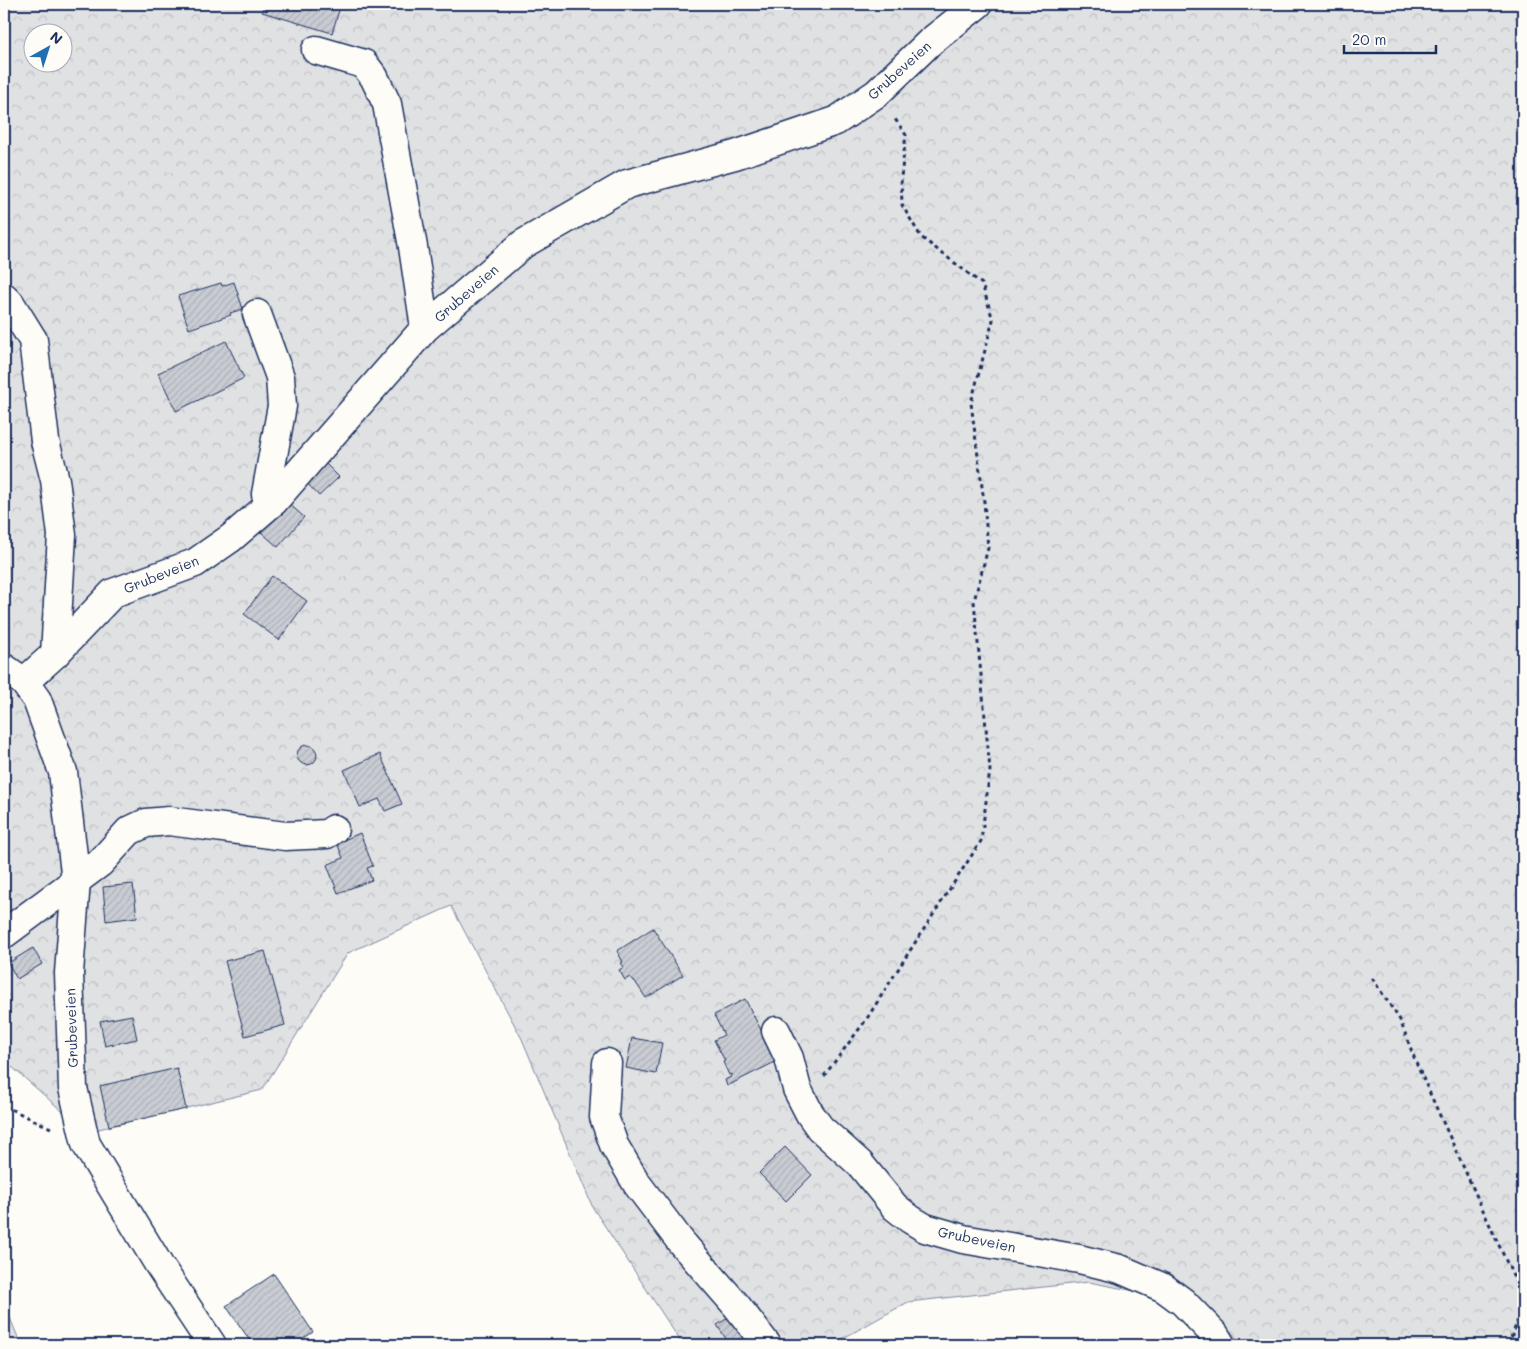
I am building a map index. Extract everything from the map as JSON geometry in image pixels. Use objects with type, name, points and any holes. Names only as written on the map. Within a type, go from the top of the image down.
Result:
[{"type":"street","name":"Grubeveien","points":[[212,1345],[159,1265],[86,1144],[73,1088],[69,972],[76,882],[63,772],[38,700],[14,675],[55,654],[113,593],[195,563],[231,538],[274,501],[425,328],[522,244],[627,184],[735,155],[836,121],[877,93],[930,42],[978,4]]},
{"type":"street","points":[[316,50],[364,64],[374,77],[387,104],[413,248],[425,328]]},
{"type":"street","points":[[4,297],[10,303],[33,340],[45,441],[55,480],[62,535],[55,654]]},
{"type":"street","points":[[257,314],[280,377],[282,406],[266,494],[274,501]]},
{"type":"street","points":[[4,934],[100,863],[129,831],[146,823],[170,821],[285,836],[327,834],[334,829]]},
{"type":"street","name":"Grubeveien","points":[[776,1031],[789,1058],[797,1089],[810,1114],[820,1128],[860,1164],[895,1207],[925,1228],[963,1239],[1079,1259],[1120,1269],[1164,1288],[1184,1302],[1216,1335],[1221,1345]]},
{"type":"street","points":[[607,1063],[604,1117],[614,1145],[636,1184],[681,1242],[736,1305],[767,1345]]},
{"type":"path","points":[[804,1103],[866,1020],[981,841],[990,770],[974,601],[988,548],[971,403],[993,320],[982,284],[921,237],[902,205],[901,177],[906,135],[877,93]]},
{"type":"path","points":[[1372,978],[1400,1020],[1417,1065],[1523,1298]]},
{"type":"path","points":[[4,1106],[86,1144]]},
{"type":"path","points":[[1508,1345],[1523,1308]]},
{"type":"green space","points":[[4,4],[1523,4],[1523,1345],[1243,1345],[1206,1305],[1089,1282],[908,1302],[831,1345],[683,1345],[593,1208],[522,1039],[451,906],[348,953],[262,1090],[86,1132],[4,1060]]},
{"type":"green space","points":[[4,1303],[21,1345],[4,1345]]},
{"type":"building","points":[[264,4],[341,4],[332,33],[262,12]]},
{"type":"building","points":[[234,282],[243,309],[189,329],[178,296],[221,283],[222,286]]},
{"type":"building","points":[[226,341],[244,378],[176,411],[158,373]]},
{"type":"building","points":[[324,462],[339,477],[319,496],[305,481]]},
{"type":"building","points":[[287,502],[304,517],[278,547],[261,532]]},
{"type":"building","points":[[272,576],[307,601],[279,640],[244,614]]},
{"type":"building","points":[[307,745],[314,748],[317,755],[314,762],[307,765],[300,762],[297,755],[300,748]]},
{"type":"building","points":[[380,754],[402,804],[385,811],[379,799],[360,807],[344,770]]},
{"type":"building","points":[[360,833],[373,866],[367,868],[372,880],[338,893],[327,865],[343,858],[337,843]]},
{"type":"building","points":[[133,884],[137,917],[106,921],[103,887]]},
{"type":"building","points":[[653,928],[683,975],[646,998],[634,980],[630,977],[625,980],[619,970],[624,967],[617,951]]},
{"type":"building","points":[[33,948],[42,964],[17,979],[8,963]]},
{"type":"building","points":[[265,951],[285,1025],[245,1036],[225,961]]},
{"type":"building","points":[[745,999],[777,1061],[727,1086],[725,1080],[732,1076],[732,1074],[729,1075],[723,1062],[725,1061],[714,1040],[724,1035],[714,1015]]},
{"type":"building","points":[[132,1015],[137,1039],[105,1046],[100,1021]]},
{"type":"building","points":[[632,1038],[662,1043],[656,1074],[626,1068]]},
{"type":"building","points":[[177,1068],[186,1109],[109,1126],[100,1086]]},
{"type":"building","points":[[785,1147],[812,1175],[786,1201],[759,1173]]},
{"type":"building","points":[[274,1274],[313,1332],[294,1345],[253,1345],[226,1306]]},
{"type":"building","points":[[731,1316],[747,1341],[740,1345],[730,1345],[717,1325]]}]
